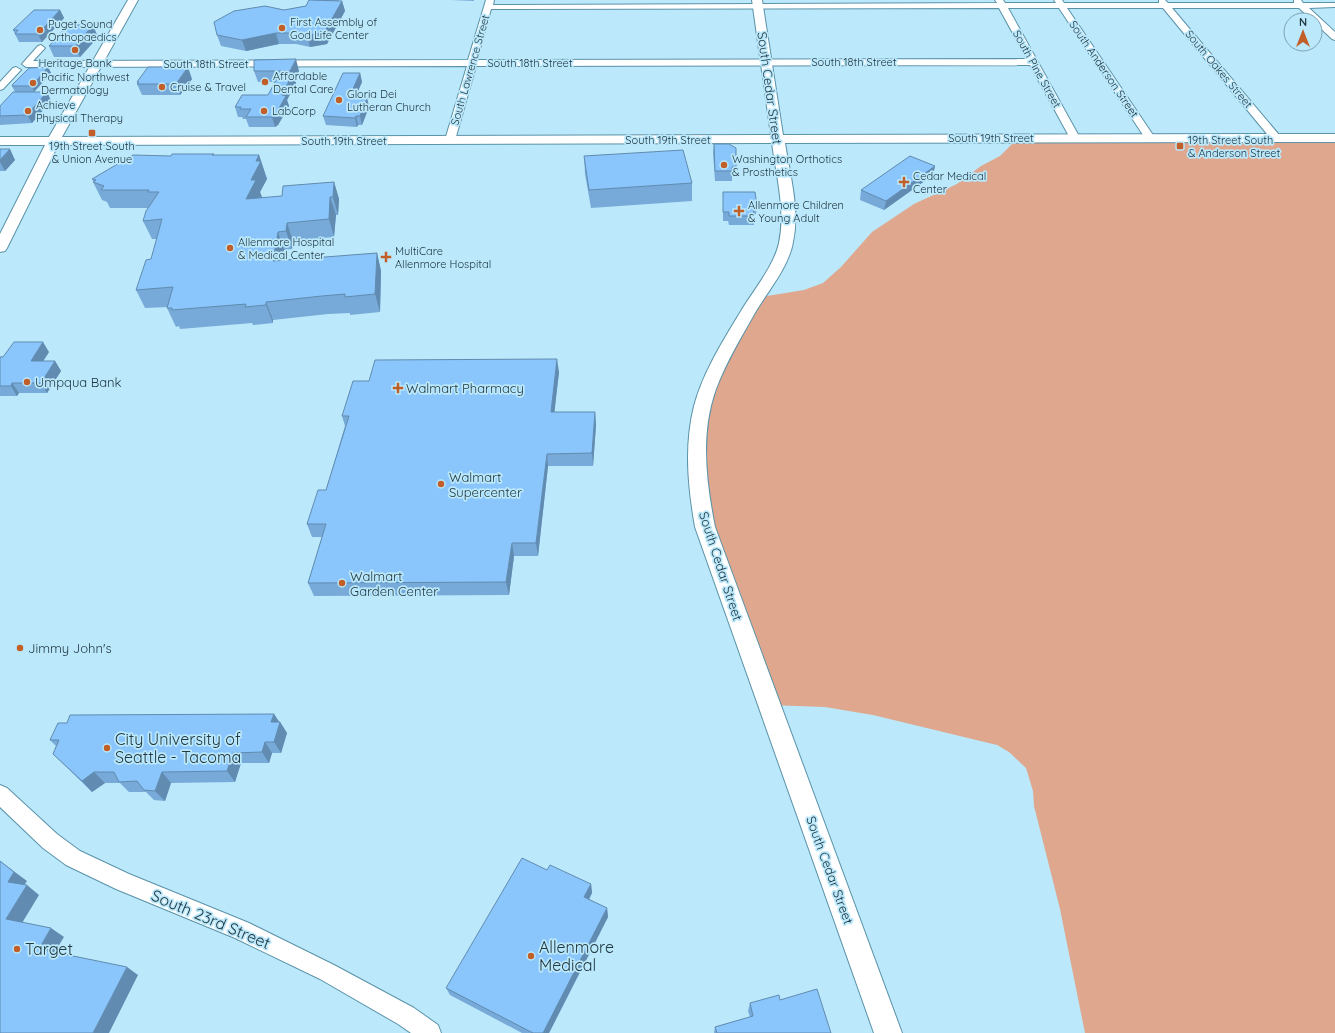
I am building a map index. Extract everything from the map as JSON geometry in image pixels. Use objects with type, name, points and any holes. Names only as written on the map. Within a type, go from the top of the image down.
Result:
[{"type":"main road","points":[[0,248],[53,141],[133,0]]},
{"type":"main road","name":"South Cedar Street","points":[[758,3],[787,202],[788,235],[780,261],[723,356],[708,390],[697,442],[698,489],[705,527],[888,1033]]},
{"type":"main road","name":"South 19th Street","points":[[0,141],[1335,138]]},
{"type":"street","points":[[1299,2],[1335,37]]},
{"type":"street","points":[[489,3],[1299,2],[1335,5]]},
{"type":"street","name":"South Lawrence Street","points":[[450,140],[489,3]]},
{"type":"street","name":"South Pine Street","points":[[1000,3],[1075,138]]},
{"type":"street","name":"South Anderson Street","points":[[1060,3],[1150,138]]},
{"type":"street","name":"South Oakes Street","points":[[1164,3],[1276,138]]},
{"type":"street","name":"South 18th Street","points":[[41,48],[26,64],[1033,62]]},
{"type":"street","points":[[0,87],[16,70]]},
{"type":"street","name":"South 23rd Street","points":[[0,794],[50,841],[73,858],[122,882],[242,930],[327,972],[406,1016],[430,1033]]},
{"type":"shaded area","points":[[1335,138],[1335,1033],[1085,1033],[1060,909],[1034,806],[1033,791],[1026,768],[1009,752],[997,745],[873,715],[825,707],[769,705],[705,527],[701,417],[755,302],[767,296],[804,290],[823,283],[841,267],[872,232],[914,204],[957,184],[981,166],[1000,156],[1015,141]]},
{"type":"building","points":[[309,0],[342,1],[324,33],[307,35],[276,33],[242,40],[217,35],[214,22],[234,11],[265,6],[284,10],[306,6]]},
{"type":"building","points":[[34,10],[60,10],[38,34],[15,34],[18,30],[13,30]]},
{"type":"building","points":[[68,25],[93,25],[75,46],[49,46]]},
{"type":"building","points":[[296,59],[290,71],[254,71],[254,60]]},
{"type":"building","points":[[48,67],[32,86],[12,86],[29,68]]},
{"type":"building","points":[[148,67],[188,67],[176,84],[137,84]]},
{"type":"building","points":[[280,73],[293,73],[282,95],[286,96],[275,115],[272,117],[246,117],[251,109],[240,109],[241,107],[235,107],[242,95],[268,95]]},
{"type":"building","points":[[343,73],[360,73],[349,98],[367,98],[360,116],[356,116],[355,118],[323,116]]},
{"type":"building","points":[[13,92],[47,92],[27,115],[0,116],[0,106]]},
{"type":"building","points":[[714,144],[729,144],[736,148],[736,167],[732,167],[732,171],[715,171]]},
{"type":"building","points":[[0,149],[10,149],[0,160]]},
{"type":"building","points":[[683,150],[692,183],[589,190],[584,156]]},
{"type":"building","name":"Allenmore Hospital & Medical Center","points":[[172,154],[259,155],[256,161],[261,161],[251,180],[256,180],[246,199],[282,196],[283,186],[334,182],[333,197],[330,197],[329,219],[287,223],[286,231],[278,232],[273,261],[377,253],[375,294],[345,297],[345,294],[322,296],[266,302],[266,305],[245,307],[246,304],[172,310],[172,308],[167,308],[173,287],[136,290],[146,260],[151,259],[162,219],[143,221],[146,211],[159,192],[148,192],[149,190],[101,190],[104,186],[93,182],[96,180],[92,179],[133,155],[171,156]]},
{"type":"building","points":[[910,156],[935,166],[886,201],[861,190]]},
{"type":"building","points":[[723,192],[755,192],[757,205],[753,205],[754,216],[729,216],[729,212],[723,212]]},
{"type":"building","points":[[14,342],[43,342],[31,361],[55,361],[41,383],[12,383],[11,386],[0,386],[0,357],[3,357]]},
{"type":"building","name":"Walmart Supercenter","points":[[557,359],[551,412],[595,412],[592,453],[547,454],[536,543],[512,543],[506,582],[308,583],[326,524],[307,524],[318,490],[326,490],[349,416],[342,416],[353,381],[369,381],[375,360]]},
{"type":"building","points":[[274,714],[271,722],[280,722],[274,742],[265,742],[262,752],[233,753],[227,771],[162,772],[155,791],[144,790],[137,781],[119,782],[114,772],[94,772],[82,781],[53,754],[59,740],[50,740],[58,723],[67,723],[70,715]]},
{"type":"building","name":"Allenmore Medical","points":[[522,858],[547,870],[550,865],[591,884],[584,897],[607,908],[543,1033],[533,1033],[446,988]]},
{"type":"building","name":"Target","points":[[0,861],[14,872],[8,882],[27,885],[6,919],[51,928],[39,949],[127,967],[93,1033],[0,1033]]},
{"type":"building","points":[[817,989],[831,1033],[717,1033],[715,1027],[753,1016],[750,1003],[779,995],[780,1000]]},
{"type":"place","name":"First Assembly of God Life Center","points":[[282,28]]},
{"type":"place","name":"Puget Sound Orthopaedics","points":[[40,30]]},
{"type":"place","name":"Heritage Bank","points":[[75,50]]},
{"type":"place","name":"Affordable Dental Care","points":[[265,82]]},
{"type":"place","name":"Pacific Northwest Dermatology","points":[[33,83]]},
{"type":"place","name":"Cruise & Travel","points":[[162,87]]},
{"type":"place","name":"Gloria Dei Lutheran Church","points":[[339,100]]},
{"type":"place","name":"Achieve Physical Therapy","points":[[28,111]]},
{"type":"place","name":"LabCorp","points":[[264,111]]},
{"type":"place","name":"19th Street South & Union Avenue","points":[[92,133]]},
{"type":"place","name":"19th Street South & Anderson Street","points":[[1180,146]]},
{"type":"place","name":"Washington Orthotics & Prosthetics","points":[[724,165]]},
{"type":"place","name":"Cedar Medical Center","points":[[904,182]]},
{"type":"place","name":"Allenmore Children & Young Adult","points":[[739,211]]},
{"type":"place","name":"Allenmore Hospital & Medical Center","points":[[230,248]]},
{"type":"place","name":"MultiCare Allenmore Hospital","points":[[386,257]]},
{"type":"place","name":"Umpqua Bank","points":[[27,382]]},
{"type":"place","name":"Walmart Pharmacy","points":[[398,388]]},
{"type":"place","name":"Walmart Supercenter","points":[[441,484]]},
{"type":"place","name":"Walmart Garden Center","points":[[342,583]]},
{"type":"place","name":"Jimmy John's","points":[[20,648]]},
{"type":"place","name":"City University of Seattle - Tacoma","points":[[107,748]]},
{"type":"place","name":"Target","points":[[17,949]]},
{"type":"place","name":"Allenmore Medical","points":[[531,956]]}]
